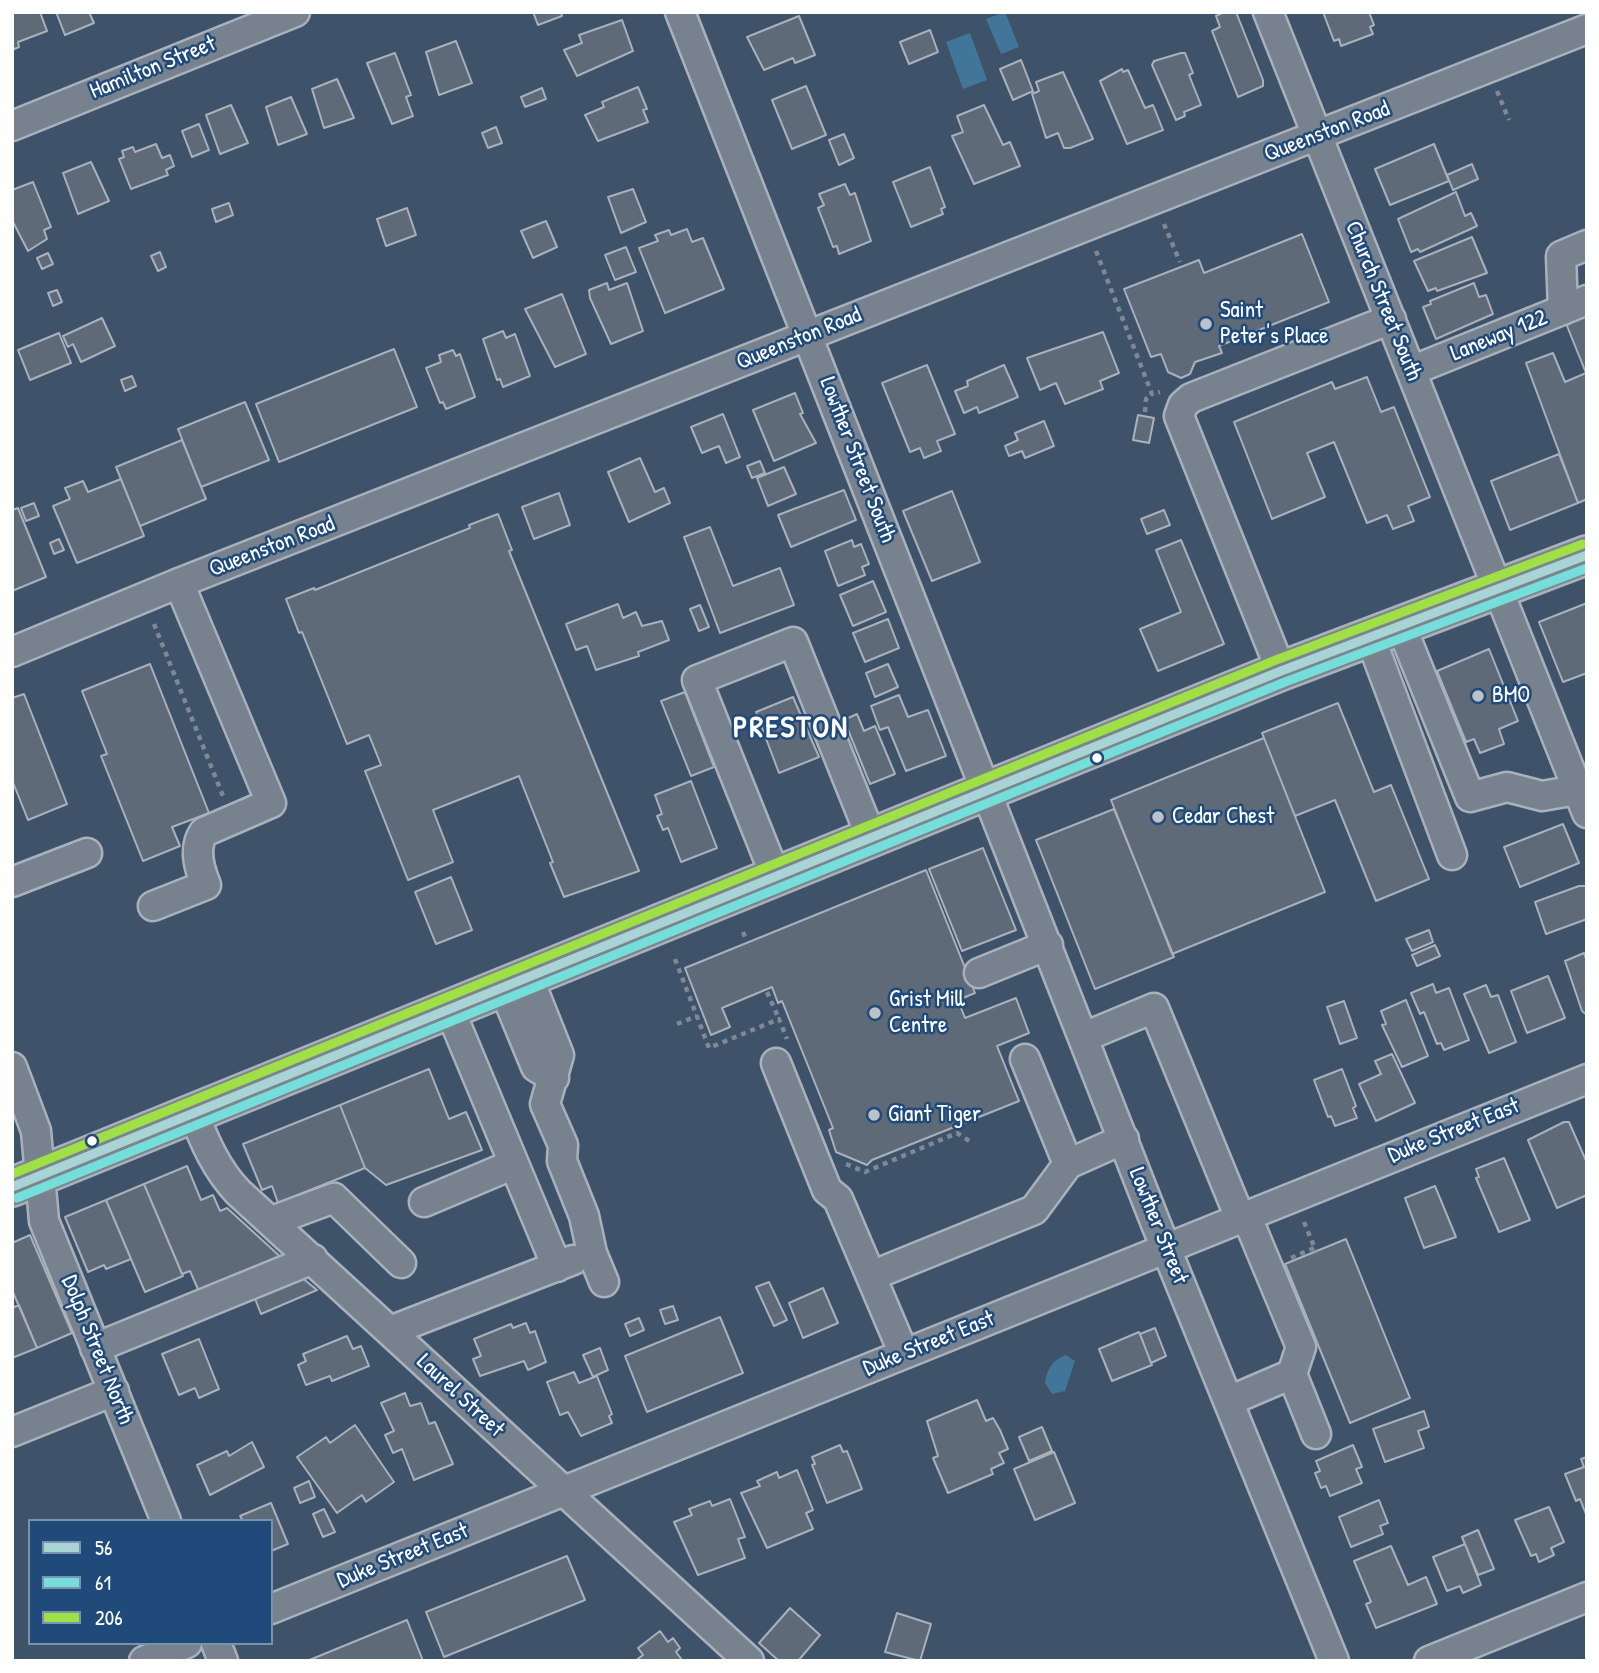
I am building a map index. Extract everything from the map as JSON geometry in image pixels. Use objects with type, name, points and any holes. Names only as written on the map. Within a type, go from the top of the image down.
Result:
[{"type":"main road","points":[[26,1182],[1281,671],[1587,555]]},
{"type":"street","name":"Hamilton Street","points":[[12,126],[295,12]]},
{"type":"street","name":"Lowther Street South","points":[[680,12],[985,791]]},
{"type":"street","name":"Church Street South","points":[[1268,12],[1582,801]]},
{"type":"street","name":"Queenston Road","points":[[12,652],[179,583],[1587,29]]},
{"type":"street","points":[[1575,305],[1561,256],[1587,245]]},
{"type":"street","name":"Laneway 122","points":[[1411,371],[1575,305]]},
{"type":"street","points":[[1281,671],[1179,416],[1183,405],[1191,398],[1391,319]]},
{"type":"street","points":[[153,906],[205,885],[200,870],[200,839],[210,827],[271,803],[179,583]]},
{"type":"street","points":[[1386,631],[1470,797],[1507,787],[1542,796],[1582,801]]},
{"type":"street","points":[[1386,631],[1452,855]]},
{"type":"street","points":[[775,875],[698,680],[793,642],[871,837]]},
{"type":"street","name":"Lowther Street","points":[[985,791],[1166,1247],[1335,1661]]},
{"type":"street","points":[[12,882],[87,853]]},
{"type":"street","points":[[979,973],[1048,945]]},
{"type":"street","points":[[515,982],[559,1055],[545,1104],[563,1145],[562,1161],[584,1216],[592,1253],[604,1282]]},
{"type":"street","points":[[449,1008],[557,1267]]},
{"type":"street","points":[[1084,1037],[1154,1009],[1301,1347],[1292,1374],[1316,1434]]},
{"type":"street","points":[[1025,1059],[1068,1164]]},
{"type":"street","points":[[776,1063],[827,1190],[838,1199],[904,1354]]},
{"type":"street","name":"Dolph Street North","points":[[12,1067],[36,1131],[26,1182],[165,1519]]},
{"type":"street","name":"Duke Street East","points":[[273,1608],[1587,1079]]},
{"type":"street","name":"Laurel Street","points":[[193,1114],[224,1177],[749,1661]]},
{"type":"street","points":[[870,1276],[1034,1210],[1068,1164],[1124,1139]]},
{"type":"street","points":[[425,1202],[514,1164]]},
{"type":"street","points":[[272,1222],[334,1198],[401,1263]]},
{"type":"street","points":[[390,1331],[592,1253]]},
{"type":"street","points":[[95,1348],[313,1259]]},
{"type":"street","points":[[1228,1401],[1292,1374]]},
{"type":"street","points":[[12,1432],[114,1391]]},
{"type":"street","points":[[1429,1661],[1587,1597]]},
{"type":"street","points":[[144,1661],[182,1645]]},
{"type":"path","points":[[1497,90],[1509,120]]},
{"type":"path","points":[[1154,199],[1180,261]]},
{"type":"path","points":[[1095,250],[1152,394]]},
{"type":"path","points":[[1145,412],[1146,399],[1152,394],[1186,386],[1191,398]]},
{"type":"path","points":[[154,624],[232,818]]},
{"type":"path","points":[[767,992],[779,1019]]},
{"type":"path","points":[[677,1024],[697,1016]]},
{"type":"path","points":[[1279,1263],[1315,1249],[1300,1215]]},
{"type":"water","points":[[1005,12],[1019,47],[1001,54],[986,19]]},
{"type":"water","points":[[970,33],[987,80],[963,89],[946,42]]},
{"type":"water","points":[[1066,1355],[1075,1361],[1065,1391],[1052,1394],[1045,1383],[1047,1373],[1054,1362]]},
{"type":"building","points":[[40,12],[47,31],[18,42],[19,47],[12,50],[12,13]]},
{"type":"building","points":[[56,12],[89,12],[94,23],[65,35]]},
{"type":"building","points":[[533,12],[561,12],[562,16],[538,25]]},
{"type":"building","points":[[1224,12],[1236,12],[1263,80],[1263,86],[1238,97],[1212,31],[1220,27],[1216,16]]},
{"type":"building","points":[[1323,12],[1369,12],[1374,25],[1370,27],[1373,34],[1341,46],[1339,39],[1334,41]]},
{"type":"building","points":[[799,16],[815,55],[795,63],[793,58],[764,70],[747,37]]},
{"type":"building","points":[[622,20],[633,51],[577,76],[564,50],[582,43],[579,35]]},
{"type":"building","points":[[930,30],[938,52],[909,64],[900,42]]},
{"type":"building","points":[[456,41],[472,83],[439,95],[426,52]]},
{"type":"building","points":[[395,53],[411,95],[406,97],[413,116],[392,124],[367,63]]},
{"type":"building","points":[[1185,53],[1193,73],[1189,75],[1201,105],[1184,112],[1185,116],[1176,120],[1152,65],[1154,61]]},
{"type":"building","points":[[1021,60],[1033,91],[1013,100],[1000,69]]},
{"type":"building","points":[[1122,69],[1123,72],[1128,70],[1145,108],[1153,105],[1163,130],[1127,144],[1100,81]]},
{"type":"building","points":[[1063,72],[1093,139],[1070,148],[1064,148],[1058,133],[1046,138],[1032,94],[1039,91],[1036,82]]},
{"type":"building","points":[[337,79],[354,118],[324,128],[312,89]]},
{"type":"building","points":[[806,86],[826,135],[792,149],[772,100]]},
{"type":"building","points":[[638,87],[647,109],[643,110],[648,122],[598,141],[585,115],[604,107],[602,102]]},
{"type":"building","points":[[542,88],[546,99],[525,107],[521,97]]},
{"type":"building","points":[[291,97],[307,134],[278,145],[266,107]]},
{"type":"building","points":[[231,105],[248,143],[220,154],[206,115]]},
{"type":"building","points":[[984,105],[1003,145],[1010,142],[1020,166],[974,184],[952,136],[963,132],[957,116]]},
{"type":"building","points":[[199,124],[209,150],[192,157],[182,131]]},
{"type":"building","points":[[496,127],[502,143],[488,148],[482,133]]},
{"type":"building","points":[[844,134],[854,158],[839,165],[829,140]]},
{"type":"building","points":[[156,144],[162,158],[170,155],[174,166],[166,170],[168,175],[131,189],[119,159],[124,157],[122,151],[133,147],[135,152]]},
{"type":"building","points":[[1434,144],[1449,181],[1390,205],[1375,169]]},
{"type":"building","points":[[91,162],[109,201],[78,214],[63,173]]},
{"type":"building","points":[[1472,164],[1478,179],[1453,190],[1447,175]]},
{"type":"building","points":[[930,167],[945,207],[941,209],[943,214],[911,227],[893,182]]},
{"type":"building","points":[[33,182],[51,227],[44,230],[47,239],[28,251],[12,220],[12,190]]},
{"type":"building","points":[[845,184],[850,195],[855,193],[871,241],[839,254],[837,246],[833,247],[818,208],[824,205],[819,194]]},
{"type":"building","points":[[633,189],[646,222],[621,233],[608,197]]},
{"type":"building","points":[[1456,192],[1465,216],[1471,213],[1477,226],[1420,252],[1418,249],[1411,252],[1398,219]]},
{"type":"building","points":[[229,203],[233,215],[216,222],[212,209]]},
{"type":"building","points":[[407,208],[416,235],[386,246],[377,219]]},
{"type":"building","points":[[546,221],[557,247],[533,258],[521,231]]},
{"type":"building","points":[[687,229],[692,242],[703,238],[724,289],[665,313],[639,248],[658,241],[655,235],[669,230],[671,235]]},
{"type":"building","name":"Saint Peter's Place","points":[[1302,234],[1329,302],[1219,346],[1222,353],[1195,362],[1190,374],[1181,378],[1168,372],[1161,354],[1151,357],[1124,289],[1199,260],[1204,273]]},
{"type":"building","points":[[1472,237],[1487,273],[1437,291],[1436,288],[1428,291],[1414,261]]},
{"type":"building","points":[[626,247],[636,272],[615,280],[605,255]]},
{"type":"building","points":[[160,252],[166,267],[158,271],[151,256]]},
{"type":"building","points":[[48,253],[53,264],[42,269],[37,258]]},
{"type":"building","points":[[607,283],[609,290],[627,283],[643,331],[611,344],[589,290]]},
{"type":"building","points":[[1474,283],[1479,297],[1486,295],[1493,314],[1436,339],[1423,307],[1431,304],[1430,301]]},
{"type":"building","points":[[57,290],[62,302],[53,306],[48,293]]},
{"type":"building","points":[[562,294],[586,354],[555,367],[525,309]]},
{"type":"building","points":[[1587,307],[1587,499],[1578,503],[1526,363],[1553,353],[1565,382],[1586,373],[1563,316]]},
{"type":"building","points":[[102,318],[115,346],[81,362],[73,344],[68,347],[63,336]]},
{"type":"building","points":[[503,331],[506,338],[515,334],[530,376],[503,387],[500,379],[497,380],[483,339]]},
{"type":"building","points":[[1103,332],[1119,373],[1100,381],[1103,389],[1065,404],[1056,383],[1040,390],[1027,358]]},
{"type":"building","points":[[59,333],[71,363],[30,380],[18,350]]},
{"type":"building","points":[[394,349],[417,407],[279,462],[256,404]]},
{"type":"building","points":[[453,350],[456,356],[460,354],[475,397],[446,409],[443,402],[440,403],[426,368],[441,362],[439,355]]},
{"type":"building","points":[[927,365],[955,434],[937,441],[941,451],[924,458],[920,448],[910,452],[882,383]]},
{"type":"building","points":[[1004,365],[1018,397],[979,413],[977,407],[964,413],[955,391],[968,386],[967,381]]},
{"type":"building","points":[[132,376],[136,386],[125,391],[121,380]]},
{"type":"building","points":[[1367,377],[1381,412],[1394,407],[1430,497],[1408,506],[1414,521],[1393,529],[1387,515],[1367,523],[1334,442],[1307,453],[1325,497],[1272,519],[1234,422],[1332,382],[1335,389]]},
{"type":"building","points":[[795,393],[803,413],[800,414],[816,443],[774,461],[753,410]]},
{"type":"building","points":[[245,402],[269,460],[201,487],[178,429]]},
{"type":"building","points":[[723,414],[740,457],[726,463],[719,446],[702,453],[691,427]]},
{"type":"building","points":[[1138,415],[1154,418],[1149,443],[1133,440]]},
{"type":"building","points":[[1044,421],[1054,446],[1025,458],[1022,451],[1009,456],[1005,446],[1018,440],[1015,433]]},
{"type":"building","points":[[182,440],[206,499],[140,526],[116,467]]},
{"type":"building","points":[[1559,454],[1578,503],[1510,530],[1491,481]]},
{"type":"building","points":[[640,458],[655,492],[664,488],[670,503],[629,522],[608,472]]},
{"type":"building","points":[[760,461],[765,473],[752,478],[747,466]]},
{"type":"building","points":[[784,467],[796,494],[768,506],[757,478]]},
{"type":"building","points":[[121,479],[144,536],[77,563],[53,506],[70,499],[65,488],[83,481],[88,492]]},
{"type":"building","points":[[844,490],[856,520],[791,547],[778,515]]},
{"type":"building","points":[[952,491],[980,562],[932,581],[903,511]]},
{"type":"building","points":[[559,493],[570,525],[534,539],[522,507]]},
{"type":"building","points":[[34,503],[39,516],[26,521],[21,508]]},
{"type":"building","points":[[18,508],[46,577],[12,591],[12,510]]},
{"type":"building","points":[[1164,510],[1170,525],[1147,534],[1141,519]]},
{"type":"building","points":[[498,514],[512,550],[509,551],[639,871],[564,897],[519,776],[433,810],[453,862],[408,880],[365,771],[381,765],[369,735],[347,744],[286,599],[470,528],[469,525]]},
{"type":"building","points":[[710,527],[733,586],[780,568],[794,605],[720,633],[684,537]]},
{"type":"building","points":[[59,539],[64,550],[54,554],[50,543]]},
{"type":"building","points":[[852,540],[854,547],[861,544],[869,564],[862,567],[865,575],[838,586],[825,551]]},
{"type":"building","points":[[1181,540],[1224,644],[1158,671],[1140,629],[1181,612],[1156,550]]},
{"type":"building","points":[[873,581],[886,612],[853,626],[840,595]]},
{"type":"building","points":[[1587,603],[1587,673],[1563,682],[1539,622]]},
{"type":"building","points":[[618,604],[623,618],[636,612],[642,626],[662,621],[669,640],[638,652],[639,656],[596,670],[587,646],[576,650],[566,624]]},
{"type":"building","points":[[700,605],[709,627],[699,631],[690,609]]},
{"type":"building","points":[[888,619],[899,648],[865,662],[853,633]]},
{"type":"building","name":"BMO","points":[[1489,649],[1518,721],[1499,729],[1504,744],[1480,753],[1474,739],[1466,742],[1437,671]]},
{"type":"building","points":[[150,664],[209,813],[172,827],[180,846],[143,861],[101,756],[107,754],[82,691]]},
{"type":"building","points":[[888,664],[898,687],[875,697],[866,673]]},
{"type":"building","points":[[685,692],[714,767],[691,776],[661,701]]},
{"type":"building","points":[[24,694],[67,804],[28,820],[12,780],[12,698]]},
{"type":"building","points":[[899,695],[908,717],[928,710],[946,756],[906,771],[888,727],[880,730],[871,706]]},
{"type":"building","points":[[793,697],[819,757],[779,773],[756,712]]},
{"type":"building","points":[[1338,703],[1374,792],[1391,785],[1429,879],[1376,901],[1335,800],[1295,816],[1262,733]]},
{"type":"building","points":[[857,714],[864,731],[875,726],[895,774],[870,784],[844,720]]},
{"type":"building","points":[[1264,738],[1325,892],[1172,954],[1111,800]]},
{"type":"building","points":[[691,781],[717,848],[681,862],[668,828],[663,830],[657,816],[662,814],[655,795]]},
{"type":"building","points":[[1114,809],[1174,957],[1095,989],[1036,840]]},
{"type":"building","points":[[1563,824],[1579,863],[1520,887],[1504,847]]},
{"type":"building","points":[[983,848],[1016,930],[962,951],[929,869]]},
{"type":"building","name":"Grist Mill Centre","points":[[926,870],[975,993],[958,1000],[965,1018],[1016,998],[1029,1033],[997,1046],[1019,1101],[872,1160],[867,1165],[836,1152],[829,1130],[833,1128],[782,1001],[778,1003],[772,987],[722,1008],[730,1027],[711,1035],[685,968]]},
{"type":"building","points":[[451,877],[472,930],[436,944],[415,892]]},
{"type":"building","points":[[1579,886],[1587,886],[1587,919],[1546,934],[1535,902]]},
{"type":"building","points":[[1429,930],[1433,942],[1412,951],[1406,939]]},
{"type":"building","points":[[1435,945],[1440,956],[1417,966],[1412,955]]},
{"type":"building","points":[[1584,953],[1587,961],[1587,1015],[1582,1011],[1565,961]]},
{"type":"building","points":[[1548,976],[1565,1018],[1527,1033],[1511,991]]},
{"type":"building","points":[[1433,984],[1436,993],[1449,988],[1469,1040],[1444,1050],[1441,1043],[1437,1044],[1424,1012],[1420,1014],[1411,993]]},
{"type":"building","points":[[1486,985],[1491,997],[1498,995],[1516,1042],[1489,1053],[1464,994]]},
{"type":"building","points":[[1406,1000],[1428,1056],[1402,1067],[1382,1025],[1386,1024],[1381,1011]]},
{"type":"building","points":[[1344,1001],[1357,1038],[1340,1044],[1327,1007]]},
{"type":"building","points":[[1392,1054],[1415,1103],[1376,1121],[1359,1084],[1381,1074],[1375,1061]]},
{"type":"building","points":[[429,1069],[449,1119],[466,1112],[482,1150],[386,1185],[365,1168],[340,1105]]},
{"type":"building","points":[[1342,1069],[1356,1106],[1353,1108],[1357,1118],[1335,1126],[1331,1116],[1328,1117],[1314,1080]]},
{"type":"building","points":[[340,1105],[365,1168],[278,1203],[272,1186],[262,1190],[243,1144]]},
{"type":"building","points":[[1569,1122],[1587,1163],[1587,1195],[1557,1208],[1528,1140]]},
{"type":"building","points":[[1504,1158],[1530,1220],[1499,1232],[1476,1178],[1479,1177],[1476,1169]]},
{"type":"building","points":[[187,1166],[201,1200],[213,1195],[220,1211],[227,1208],[285,1261],[201,1296],[190,1271],[182,1274],[144,1184]]},
{"type":"building","points":[[144,1184],[183,1276],[145,1292],[106,1200]]},
{"type":"building","points":[[1435,1186],[1456,1237],[1424,1248],[1405,1198]]},
{"type":"building","points":[[106,1200],[131,1259],[106,1269],[104,1265],[88,1272],[65,1217]]},
{"type":"building","points":[[30,1235],[72,1333],[37,1348],[12,1290],[12,1243]]},
{"type":"building","points":[[1346,1239],[1410,1398],[1350,1423],[1285,1264]]},
{"type":"building","points":[[296,1273],[317,1290],[261,1314],[252,1291]]},
{"type":"building","points":[[769,1282],[787,1320],[774,1326],[756,1287]]},
{"type":"building","points":[[823,1288],[838,1323],[803,1338],[789,1303]]},
{"type":"building","points":[[19,1305],[37,1348],[12,1358],[12,1308]]},
{"type":"building","points":[[673,1306],[678,1320],[665,1324],[660,1310]]},
{"type":"building","points":[[720,1317],[743,1373],[647,1412],[625,1356]]},
{"type":"building","points":[[639,1318],[644,1330],[630,1336],[625,1324]]},
{"type":"building","points":[[526,1323],[530,1333],[535,1331],[546,1362],[528,1370],[524,1361],[480,1376],[473,1359],[481,1356],[474,1339],[511,1324],[513,1328]]},
{"type":"building","points":[[1155,1328],[1166,1356],[1151,1363],[1140,1334]]},
{"type":"building","points":[[1139,1332],[1152,1365],[1112,1381],[1099,1349]]},
{"type":"building","points":[[347,1336],[353,1349],[361,1346],[369,1366],[332,1381],[330,1376],[306,1385],[298,1365],[306,1361],[303,1354]]},
{"type":"building","points":[[199,1339],[219,1389],[199,1398],[195,1388],[179,1395],[162,1354]]},
{"type":"building","points":[[600,1348],[608,1370],[593,1377],[583,1355]]},
{"type":"building","points":[[574,1372],[579,1383],[597,1376],[612,1414],[609,1416],[612,1423],[581,1436],[568,1412],[560,1415],[547,1382]]},
{"type":"building","points":[[405,1393],[410,1406],[421,1403],[429,1424],[435,1422],[453,1464],[414,1480],[402,1449],[393,1453],[385,1435],[394,1431],[381,1403]]},
{"type":"building","points":[[977,1400],[986,1421],[993,1418],[1000,1430],[1008,1449],[999,1453],[1004,1463],[991,1469],[993,1474],[948,1493],[933,1458],[938,1456],[927,1421]]},
{"type":"building","points":[[1424,1411],[1429,1427],[1418,1431],[1424,1448],[1385,1462],[1373,1429]]},
{"type":"building","points":[[355,1425],[394,1482],[366,1502],[362,1495],[337,1513],[297,1457],[326,1437],[330,1443]]},
{"type":"building","points":[[1042,1427],[1052,1451],[1029,1461],[1019,1437]]},
{"type":"building","points":[[252,1442],[264,1467],[210,1495],[197,1465],[227,1451],[229,1456]]},
{"type":"building","points":[[840,1445],[843,1452],[847,1451],[862,1489],[827,1503],[812,1465],[815,1464],[812,1457]]},
{"type":"building","points":[[1353,1445],[1362,1467],[1356,1469],[1362,1483],[1330,1496],[1326,1486],[1321,1488],[1315,1473],[1320,1471],[1316,1461]]},
{"type":"building","points":[[1054,1452],[1075,1503],[1035,1520],[1014,1469]]},
{"type":"building","points":[[1587,1457],[1587,1517],[1580,1499],[1576,1501],[1565,1474],[1584,1467],[1581,1459]]},
{"type":"building","points":[[797,1470],[813,1510],[806,1513],[813,1529],[767,1548],[741,1493],[760,1486],[757,1481],[777,1472],[779,1478]]},
{"type":"building","points":[[309,1481],[315,1497],[300,1503],[294,1488]]},
{"type":"building","points":[[730,1499],[745,1537],[738,1539],[745,1558],[698,1575],[674,1522],[692,1515],[689,1509],[710,1501],[712,1506]]},
{"type":"building","points":[[1379,1500],[1388,1523],[1380,1526],[1383,1534],[1351,1547],[1339,1517]]},
{"type":"building","points":[[271,1503],[288,1544],[273,1550],[273,1519],[242,1519],[240,1516]]},
{"type":"building","points":[[1549,1507],[1564,1542],[1551,1548],[1554,1555],[1539,1562],[1536,1554],[1531,1556],[1515,1520]]},
{"type":"building","points":[[324,1509],[335,1532],[323,1537],[313,1514]]},
{"type":"building","points":[[1478,1530],[1494,1569],[1478,1575],[1462,1537]]},
{"type":"building","points":[[1465,1544],[1481,1585],[1463,1593],[1460,1586],[1447,1591],[1433,1557]]},
{"type":"building","points":[[1391,1546],[1408,1585],[1426,1577],[1437,1604],[1376,1628],[1366,1604],[1371,1602],[1354,1561]]},
{"type":"building","points":[[567,1556],[585,1600],[444,1657],[426,1612]]},
{"type":"building","points":[[790,1608],[820,1635],[798,1661],[779,1661],[759,1643]]},
{"type":"building","points":[[897,1613],[931,1624],[920,1661],[885,1652]]},
{"type":"building","points":[[407,1620],[423,1661],[307,1661]]},
{"type":"building","points":[[660,1631],[668,1642],[673,1638],[680,1648],[676,1652],[682,1660],[635,1661],[643,1655],[638,1648]]},
{"type":"transit line","name":"206","points":[[12,1174],[1276,660],[1583,544]]},
{"type":"transit line","name":"56","points":[[12,1187],[1281,671],[1587,555]]},
{"type":"transit line","name":"61","points":[[17,1198],[1285,682],[1587,568]]},
{"type":"place","name":"Saint Peter's Place","points":[[1206,324]]},
{"type":"place","name":"BMO","points":[[1478,696]]},
{"type":"place","name":"Cedar Chest","points":[[1158,817]]},
{"type":"place","name":"Grist Mill Centre","points":[[875,1013]]},
{"type":"place","name":"Giant Tiger","points":[[874,1115]]},
{"type":"district","name":"PRESTON","points":[[791,729]]}]
